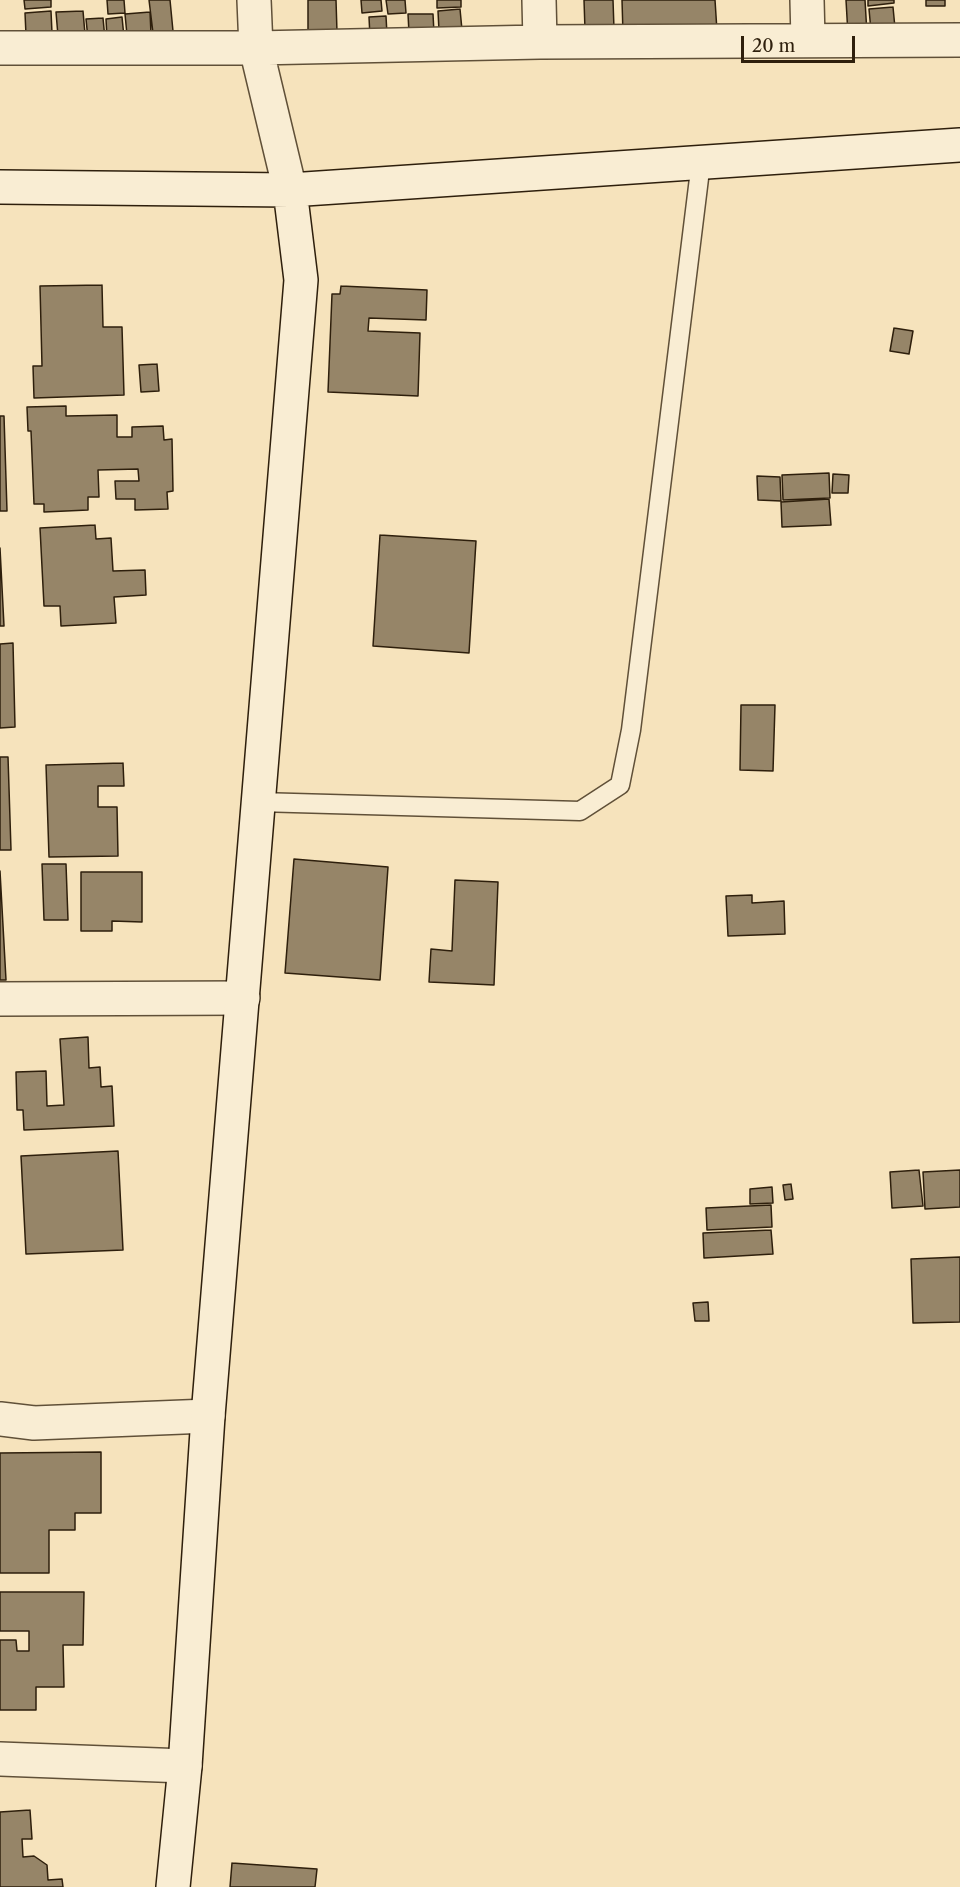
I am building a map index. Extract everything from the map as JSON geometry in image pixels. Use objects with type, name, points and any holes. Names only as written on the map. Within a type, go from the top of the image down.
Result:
[{"type":"street","points":[[173,1887],[185,1766],[208,1416],[301,280],[290,190],[256,48],[254,0]]},
{"type":"street","points":[[539,0],[540,42]]},
{"type":"street","points":[[807,0],[808,40]]},
{"type":"street","points":[[0,48],[256,48],[540,42],[960,40]]},
{"type":"street","points":[[0,187],[290,190],[960,145]]},
{"type":"street","points":[[0,999],[243,998]]},
{"type":"street","points":[[0,1419],[34,1422],[208,1416]]},
{"type":"street","points":[[0,1759],[185,1766]]},
{"type":"lane","points":[[258,802],[580,811],[620,785],[631,730],[701,162]]},
{"type":"building","points":[[24,0],[51,0],[51,7],[25,9]]},
{"type":"building","points":[[107,0],[124,0],[125,13],[108,14]]},
{"type":"building","points":[[149,0],[170,0],[173,31],[153,33]]},
{"type":"building","points":[[308,0],[336,0],[337,32],[308,33]]},
{"type":"building","points":[[361,0],[381,0],[382,11],[362,13]]},
{"type":"building","points":[[386,0],[405,0],[406,13],[388,14]]},
{"type":"building","points":[[437,0],[461,0],[461,7],[437,8]]},
{"type":"building","points":[[584,0],[613,0],[614,29],[585,30]]},
{"type":"building","points":[[622,0],[715,0],[717,31],[623,34]]},
{"type":"building","points":[[846,0],[865,0],[867,34],[848,35]]},
{"type":"building","points":[[868,0],[894,0],[894,3],[868,6]]},
{"type":"building","points":[[926,0],[945,0],[945,6],[926,6]]},
{"type":"building","points":[[893,7],[895,28],[871,31],[869,9]]},
{"type":"building","points":[[460,9],[462,30],[439,31],[438,11]]},
{"type":"building","points":[[51,11],[52,33],[26,35],[25,13]]},
{"type":"building","points":[[83,11],[85,34],[58,36],[56,12]]},
{"type":"building","points":[[150,12],[151,34],[127,35],[125,14]]},
{"type":"building","points":[[408,14],[433,14],[434,33],[409,33]]},
{"type":"building","points":[[386,16],[387,35],[370,37],[369,17]]},
{"type":"building","points":[[122,17],[124,37],[107,38],[106,19]]},
{"type":"building","points":[[103,18],[105,39],[88,39],[86,19]]},
{"type":"building","points":[[102,285],[103,327],[122,327],[124,395],[34,398],[33,366],[42,366],[40,286]]},
{"type":"building","points":[[341,286],[427,290],[426,320],[369,318],[368,331],[420,333],[418,396],[328,392],[332,294],[340,294]]},
{"type":"building","points":[[894,328],[913,331],[909,354],[890,351]]},
{"type":"building","points":[[157,364],[159,391],[141,392],[139,365]]},
{"type":"building","points":[[66,406],[66,416],[117,415],[117,437],[132,437],[132,427],[163,426],[164,440],[172,439],[173,491],[167,492],[168,509],[135,510],[135,499],[116,499],[115,481],[139,481],[138,469],[98,470],[99,497],[88,497],[88,510],[44,512],[44,504],[34,504],[31,431],[28,431],[27,407]]},
{"type":"building","points":[[0,416],[4,416],[7,511],[0,511]]},
{"type":"building","points":[[829,473],[830,498],[783,500],[782,475]]},
{"type":"building","points":[[833,474],[849,475],[848,493],[832,493]]},
{"type":"building","points":[[757,476],[780,477],[781,501],[758,500]]},
{"type":"building","points":[[829,499],[831,525],[782,527],[781,502]]},
{"type":"building","points":[[95,525],[96,539],[111,538],[113,571],[145,570],[146,595],[114,597],[116,623],[61,626],[60,606],[44,606],[40,528]]},
{"type":"building","points":[[380,535],[476,541],[469,653],[373,646]]},
{"type":"building","points":[[0,548],[4,626],[0,626]]},
{"type":"building","points":[[13,643],[15,727],[0,728],[0,644]]},
{"type":"building","points":[[741,705],[775,705],[773,771],[740,770]]},
{"type":"building","points":[[0,757],[8,757],[11,850],[0,850]]},
{"type":"building","points":[[123,763],[124,786],[98,786],[98,807],[117,807],[118,856],[49,857],[46,765]]},
{"type":"building","points":[[294,859],[388,867],[380,980],[285,973]]},
{"type":"building","points":[[42,864],[66,864],[68,920],[44,920]]},
{"type":"building","points":[[0,871],[6,980],[0,980]]},
{"type":"building","points":[[81,872],[142,872],[142,922],[112,921],[112,931],[81,931]]},
{"type":"building","points":[[455,880],[498,882],[494,985],[429,982],[431,949],[452,951]]},
{"type":"building","points":[[752,895],[752,903],[784,901],[785,934],[728,936],[726,896]]},
{"type":"building","points":[[88,1037],[89,1068],[100,1067],[101,1087],[112,1086],[114,1126],[24,1130],[23,1110],[17,1110],[16,1072],[46,1071],[47,1106],[64,1105],[60,1039]]},
{"type":"building","points":[[118,1151],[123,1250],[26,1254],[21,1156]]},
{"type":"building","points":[[919,1170],[923,1206],[892,1208],[890,1172]]},
{"type":"building","points":[[960,1170],[960,1207],[925,1209],[923,1172]]},
{"type":"building","points":[[791,1184],[793,1199],[785,1200],[783,1185]]},
{"type":"building","points":[[772,1187],[773,1203],[750,1204],[750,1189]]},
{"type":"building","points":[[771,1205],[772,1227],[707,1230],[706,1208]]},
{"type":"building","points":[[771,1230],[773,1254],[704,1258],[703,1233]]},
{"type":"building","points":[[960,1257],[960,1322],[913,1323],[911,1259]]},
{"type":"building","points":[[708,1302],[709,1321],[695,1321],[693,1303]]},
{"type":"building","points":[[101,1452],[101,1513],[75,1513],[75,1530],[49,1530],[49,1573],[0,1573],[0,1453]]},
{"type":"building","points":[[0,1592],[84,1592],[83,1645],[63,1645],[64,1687],[36,1687],[36,1710],[0,1710],[0,1640],[16,1640],[17,1651],[29,1651],[29,1631],[0,1631]]},
{"type":"building","points":[[30,1810],[32,1839],[22,1839],[23,1857],[34,1856],[47,1865],[48,1880],[62,1879],[63,1887],[0,1887],[0,1812]]},
{"type":"building","points":[[232,1863],[317,1869],[315,1887],[230,1887]]}]
